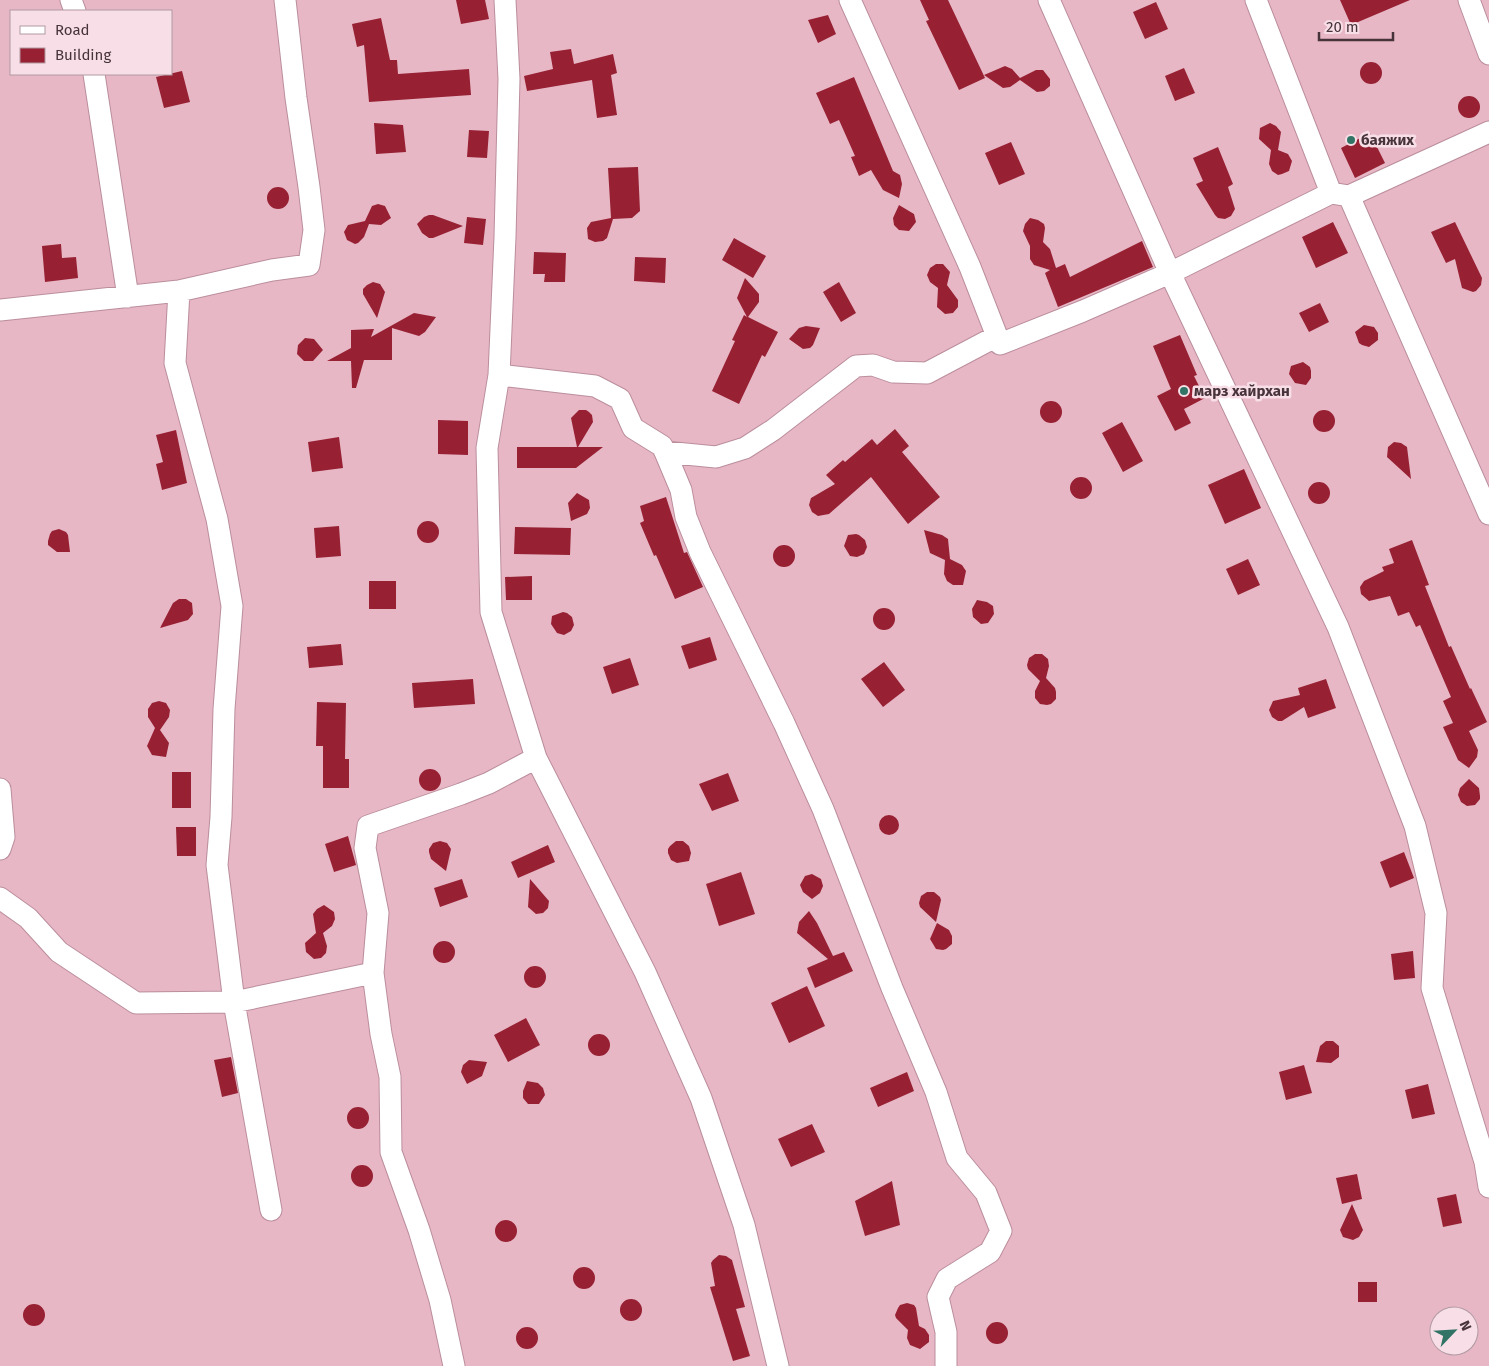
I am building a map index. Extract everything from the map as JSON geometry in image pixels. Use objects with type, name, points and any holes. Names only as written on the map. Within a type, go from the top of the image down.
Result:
[{"type":"street","points":[[0,310],[179,291],[272,270],[309,265],[314,230],[296,98],[286,0]]},
{"type":"street","points":[[505,0],[509,79],[505,236],[499,375],[487,448],[491,612],[536,758],[645,972],[701,1098],[744,1225],[778,1366]]},
{"type":"street","points":[[850,0],[970,266],[1000,344],[1083,311],[1340,195],[1489,132]]},
{"type":"street","points":[[1049,0],[1170,273],[1338,627],[1415,826],[1436,913],[1432,988],[1485,1162],[1489,1187]]},
{"type":"street","points":[[1256,0],[1340,195],[1489,514]]},
{"type":"street","points":[[1469,0],[1489,54]]},
{"type":"street","points":[[94,75],[128,296]]},
{"type":"street","points":[[179,291],[175,363],[217,519],[232,606],[224,710],[221,817],[217,865],[234,1002],[272,1210]]},
{"type":"street","points":[[665,452],[716,457],[745,448],[773,430],[856,366],[873,365],[893,372],[927,373],[997,336]]},
{"type":"street","points":[[499,375],[595,386],[620,399],[632,428],[662,446],[665,452],[681,490],[686,517],[700,552],[784,723],[823,809],[888,979],[936,1092],[957,1158],[986,1193],[1001,1231],[990,1252],[947,1280],[938,1297],[946,1332],[946,1366]]},
{"type":"street","points":[[454,1366],[440,1300],[392,1152],[390,1077],[381,1034],[373,973],[378,913],[365,848],[368,826],[489,783],[536,758]]},
{"type":"street","points":[[0,788],[4,837],[0,849]]},
{"type":"street","points":[[0,898],[28,918],[59,952],[136,1003],[234,1002],[373,973]]},
{"type":"building","points":[[456,0],[485,0],[489,19],[461,24]]},
{"type":"building","points":[[920,0],[948,0],[985,78],[959,90],[926,21],[929,20]]},
{"type":"building","points":[[1340,0],[1410,0],[1351,25]]},
{"type":"building","points":[[1156,2],[1168,29],[1145,39],[1133,12]]},
{"type":"building","points":[[828,15],[836,34],[818,43],[808,20]]},
{"type":"building","points":[[381,18],[390,60],[397,60],[398,74],[469,69],[471,95],[369,102],[364,45],[357,47],[352,24]]},
{"type":"building","points":[[571,49],[574,64],[613,54],[617,73],[611,75],[617,115],[597,118],[592,80],[527,91],[524,76],[553,69],[550,52]]},
{"type":"building","points":[[1371,62],[1379,65],[1382,73],[1379,81],[1371,84],[1363,81],[1360,73],[1363,65]]},
{"type":"building","points":[[1005,66],[1012,69],[1020,78],[1036,70],[1043,70],[1050,79],[1050,86],[1044,91],[1037,92],[1020,80],[1010,87],[1003,88],[984,75]]},
{"type":"building","points":[[1184,68],[1195,93],[1175,101],[1165,76]]},
{"type":"building","points":[[182,71],[190,102],[164,108],[156,77],[172,75],[172,73]]},
{"type":"building","points":[[854,77],[893,171],[900,175],[902,184],[899,198],[883,190],[871,170],[859,176],[851,157],[855,156],[839,120],[830,124],[816,93]]},
{"type":"building","points":[[1469,96],[1477,99],[1480,107],[1477,115],[1469,118],[1461,115],[1458,107],[1461,99]]},
{"type":"building","points":[[374,123],[403,125],[406,152],[376,154]]},
{"type":"building","points":[[1270,123],[1281,132],[1278,150],[1288,154],[1292,161],[1289,171],[1278,175],[1272,171],[1269,164],[1271,150],[1259,139],[1260,128]]},
{"type":"building","points":[[469,130],[489,131],[487,158],[467,157]]},
{"type":"building","points":[[1370,133],[1385,163],[1355,178],[1341,148]]},
{"type":"building","points":[[1011,142],[1025,174],[999,185],[985,153]]},
{"type":"building","points":[[1218,147],[1233,184],[1228,187],[1235,209],[1231,216],[1225,219],[1218,218],[1215,215],[1196,184],[1203,181],[1193,158]]},
{"type":"building","points":[[638,167],[640,211],[632,218],[613,219],[607,238],[603,241],[595,242],[588,239],[587,228],[591,222],[611,218],[608,168]]},
{"type":"building","points":[[278,187],[286,190],[289,198],[286,206],[278,209],[270,206],[267,198],[270,190]]},
{"type":"building","points":[[378,204],[385,206],[391,218],[381,225],[369,224],[364,237],[358,243],[355,244],[347,240],[344,232],[348,225],[365,221],[372,206]]},
{"type":"building","points":[[899,205],[914,214],[916,222],[909,231],[899,230],[894,225],[893,218]]},
{"type":"building","points":[[429,215],[463,226],[429,238],[422,233],[417,224]]},
{"type":"building","points":[[467,217],[486,219],[483,245],[464,243]]},
{"type":"building","points":[[1030,218],[1044,224],[1043,242],[1050,249],[1056,268],[1065,264],[1070,277],[1142,241],[1153,267],[1058,307],[1045,273],[1050,270],[1034,265],[1030,259],[1030,246],[1023,231],[1025,224]]},
{"type":"building","points":[[1333,222],[1348,253],[1316,268],[1302,237]]},
{"type":"building","points":[[1455,222],[1482,278],[1481,285],[1473,292],[1462,288],[1455,259],[1446,263],[1431,232]]},
{"type":"building","points":[[734,238],[766,256],[753,278],[722,260]]},
{"type":"building","points":[[61,244],[62,258],[76,257],[78,278],[45,282],[42,246]]},
{"type":"building","points":[[534,252],[566,253],[565,282],[544,282],[545,274],[533,274]]},
{"type":"building","points":[[635,257],[666,258],[665,283],[634,281]]},
{"type":"building","points":[[936,264],[943,264],[950,272],[947,285],[958,300],[958,307],[953,313],[945,314],[937,307],[938,288],[930,282],[927,275],[930,268]]},
{"type":"building","points":[[745,278],[759,294],[759,302],[748,317],[778,332],[765,357],[762,355],[739,404],[712,391],[735,341],[732,340],[744,315],[747,317],[737,298]]},
{"type":"building","points":[[373,282],[380,284],[385,292],[377,318],[363,294],[363,289]]},
{"type":"building","points":[[839,282],[856,313],[841,322],[823,292]]},
{"type":"building","points":[[1320,303],[1329,322],[1309,332],[1299,313]]},
{"type":"building","points":[[414,313],[436,317],[425,332],[419,336],[392,328],[392,360],[364,360],[356,388],[352,388],[351,361],[327,361],[351,348],[351,330],[374,329],[371,337]]},
{"type":"building","points":[[1364,325],[1374,327],[1378,333],[1378,340],[1369,347],[1359,343],[1355,332]]},
{"type":"building","points":[[806,326],[820,328],[813,345],[810,348],[803,349],[789,339],[799,328]]},
{"type":"building","points":[[1180,335],[1197,375],[1194,376],[1205,398],[1184,409],[1191,423],[1175,431],[1157,396],[1171,389],[1153,346]]},
{"type":"building","points":[[305,338],[314,339],[323,350],[313,361],[304,361],[297,354],[298,345]]},
{"type":"building","points":[[1303,362],[1310,367],[1311,371],[1311,378],[1306,385],[1295,383],[1289,374],[1291,366]]},
{"type":"building","points":[[1051,401],[1059,404],[1062,412],[1059,420],[1051,423],[1043,420],[1040,412],[1043,404]]},
{"type":"building","points":[[579,410],[589,412],[592,415],[593,422],[578,447],[603,447],[576,468],[517,468],[517,447],[577,447],[571,418]]},
{"type":"building","points":[[1324,410],[1332,413],[1335,421],[1332,429],[1324,432],[1316,429],[1313,421],[1316,413]]},
{"type":"building","points":[[438,420],[468,421],[468,455],[438,454]]},
{"type":"building","points":[[1122,422],[1143,461],[1123,472],[1102,433]]},
{"type":"building","points":[[895,429],[909,446],[902,452],[940,497],[908,524],[871,477],[829,514],[818,516],[812,512],[809,505],[811,498],[835,484],[826,475],[872,439],[877,445]]},
{"type":"building","points":[[176,430],[187,483],[162,490],[156,464],[163,462],[156,435]]},
{"type":"building","points":[[339,437],[343,468],[312,472],[308,442]]},
{"type":"building","points":[[1394,442],[1401,443],[1407,447],[1411,479],[1387,457],[1388,447]]},
{"type":"building","points":[[1244,469],[1261,508],[1225,524],[1208,485]]},
{"type":"building","points":[[1081,477],[1089,480],[1092,488],[1089,496],[1081,499],[1073,496],[1070,488],[1073,480]]},
{"type":"building","points":[[1319,482],[1327,485],[1330,493],[1327,501],[1319,504],[1311,501],[1308,493],[1311,485]]},
{"type":"building","points":[[577,493],[589,500],[590,508],[587,514],[571,521],[568,503]]},
{"type":"building","points":[[666,497],[684,553],[687,552],[703,587],[675,599],[640,523],[644,521],[640,506]]},
{"type":"building","points":[[428,521],[436,524],[439,532],[436,540],[428,543],[420,540],[417,532],[420,524]]},
{"type":"building","points":[[339,526],[341,556],[316,558],[314,528]]},
{"type":"building","points":[[515,527],[571,528],[570,555],[514,554]]},
{"type":"building","points":[[59,529],[68,535],[70,552],[57,552],[48,545],[52,531]]},
{"type":"building","points":[[924,530],[942,535],[948,539],[950,559],[962,565],[966,571],[963,585],[953,585],[947,581],[944,574],[945,560],[930,553]]},
{"type":"building","points":[[856,534],[865,540],[867,547],[864,554],[857,557],[850,556],[844,546],[848,535]]},
{"type":"building","points":[[1412,540],[1429,585],[1425,586],[1449,647],[1451,646],[1487,722],[1469,731],[1478,750],[1477,757],[1469,768],[1458,760],[1443,727],[1453,723],[1443,701],[1451,697],[1420,625],[1416,627],[1409,612],[1398,616],[1390,596],[1369,601],[1361,594],[1360,587],[1364,581],[1384,571],[1382,567],[1394,563],[1389,549]]},
{"type":"building","points":[[784,545],[792,548],[795,556],[792,564],[784,567],[776,564],[773,556],[776,548]]},
{"type":"building","points":[[1248,559],[1260,585],[1238,595],[1226,569]]},
{"type":"building","points":[[532,576],[532,600],[506,600],[505,577]]},
{"type":"building","points":[[369,581],[396,581],[396,609],[369,609]]},
{"type":"building","points":[[179,599],[186,599],[192,603],[193,614],[188,620],[160,628],[173,603]]},
{"type":"building","points":[[977,600],[987,602],[993,606],[994,614],[988,623],[981,624],[973,617],[972,609]]},
{"type":"building","points":[[884,608],[892,611],[895,619],[892,627],[884,630],[876,627],[873,619],[876,611]]},
{"type":"building","points":[[563,612],[572,617],[574,625],[571,631],[564,635],[557,633],[551,624],[552,616]]},
{"type":"building","points":[[710,637],[717,660],[689,669],[681,646]]},
{"type":"building","points":[[341,644],[343,665],[309,668],[307,647]]},
{"type":"building","points":[[1035,654],[1042,654],[1048,659],[1049,666],[1046,678],[1055,688],[1056,692],[1056,699],[1051,704],[1040,704],[1035,698],[1035,691],[1040,681],[1028,669],[1027,665],[1029,658]]},
{"type":"building","points":[[630,658],[639,685],[612,694],[603,667]]},
{"type":"building","points":[[884,662],[905,690],[883,707],[861,679]]},
{"type":"building","points":[[473,679],[475,704],[414,708],[412,683]]},
{"type":"building","points":[[1326,679],[1336,708],[1308,718],[1304,707],[1282,721],[1272,717],[1269,710],[1273,701],[1300,695],[1298,688]]},
{"type":"building","points":[[159,701],[166,703],[170,710],[169,717],[160,730],[169,743],[166,757],[152,755],[147,746],[155,728],[148,717],[148,709],[152,703]]},
{"type":"building","points":[[317,702],[346,703],[345,759],[349,759],[349,788],[323,788],[323,746],[316,746]]},
{"type":"building","points":[[430,769],[438,772],[441,780],[438,788],[430,791],[422,788],[419,780],[422,772]]},
{"type":"building","points":[[172,772],[191,772],[191,808],[172,808]]},
{"type":"building","points":[[728,773],[739,801],[712,811],[699,784]]},
{"type":"building","points":[[1469,779],[1479,788],[1480,799],[1475,805],[1467,806],[1461,802],[1458,795],[1460,788]]},
{"type":"building","points":[[889,815],[896,818],[899,825],[896,832],[889,835],[882,832],[879,825],[882,818]]},
{"type":"building","points":[[176,827],[196,827],[196,856],[177,856]]},
{"type":"building","points":[[348,836],[356,865],[334,872],[325,844]]},
{"type":"building","points":[[440,841],[447,843],[451,849],[446,871],[431,859],[429,852],[433,843]]},
{"type":"building","points":[[676,841],[683,841],[689,846],[691,853],[689,861],[677,863],[671,860],[668,849]]},
{"type":"building","points":[[548,845],[555,862],[518,878],[511,862]]},
{"type":"building","points":[[1404,852],[1414,878],[1390,888],[1380,862]]},
{"type":"building","points":[[741,872],[755,914],[719,926],[706,884]]},
{"type":"building","points":[[812,874],[821,879],[823,886],[820,893],[812,899],[803,892],[800,885],[805,876]]},
{"type":"building","points":[[462,879],[468,897],[440,907],[434,888]]},
{"type":"building","points":[[530,879],[549,901],[548,908],[543,913],[536,914],[528,907]]},
{"type":"building","points":[[927,892],[934,892],[941,900],[936,922],[920,907],[921,896]]},
{"type":"building","points":[[324,905],[334,912],[335,919],[332,926],[323,933],[327,946],[326,953],[321,958],[314,959],[306,952],[305,943],[316,933],[313,914]]},
{"type":"building","points":[[809,911],[833,956],[844,952],[853,971],[815,988],[807,968],[828,959],[797,933],[799,922]]},
{"type":"building","points":[[937,923],[949,930],[952,936],[952,944],[943,950],[936,949],[930,939]]},
{"type":"building","points":[[444,941],[452,944],[455,952],[452,960],[444,963],[436,960],[433,952],[436,944]]},
{"type":"building","points":[[1413,951],[1415,978],[1394,980],[1391,954]]},
{"type":"building","points":[[535,966],[543,969],[546,977],[543,985],[535,988],[527,985],[524,977],[527,969]]},
{"type":"building","points":[[807,986],[825,1026],[789,1043],[771,1003]]},
{"type":"building","points":[[526,1018],[540,1045],[508,1062],[494,1035]]},
{"type":"building","points":[[599,1034],[607,1037],[610,1045],[607,1053],[599,1056],[591,1053],[588,1045],[591,1037]]},
{"type":"building","points":[[1326,1041],[1333,1041],[1339,1046],[1339,1057],[1331,1063],[1316,1062],[1320,1046]]},
{"type":"building","points":[[231,1057],[238,1093],[222,1097],[214,1060]]},
{"type":"building","points":[[469,1060],[487,1062],[482,1076],[467,1084],[461,1072],[463,1065]]},
{"type":"building","points":[[1304,1065],[1312,1093],[1286,1100],[1279,1072]]},
{"type":"building","points":[[907,1072],[914,1091],[878,1107],[870,1088]]},
{"type":"building","points":[[527,1081],[538,1083],[543,1088],[545,1095],[539,1104],[528,1104],[523,1098],[523,1091]]},
{"type":"building","points":[[1428,1084],[1435,1114],[1412,1119],[1405,1090]]},
{"type":"building","points":[[358,1107],[366,1110],[369,1118],[366,1126],[358,1129],[350,1126],[347,1118],[350,1110]]},
{"type":"building","points":[[812,1124],[825,1152],[791,1167],[778,1139]]},
{"type":"building","points":[[362,1165],[370,1168],[373,1176],[370,1184],[362,1187],[354,1184],[351,1176],[354,1168]]},
{"type":"building","points":[[1357,1174],[1362,1199],[1342,1204],[1336,1178]]},
{"type":"building","points":[[892,1181],[900,1225],[865,1236],[855,1201]]},
{"type":"building","points":[[1456,1194],[1462,1223],[1443,1227],[1437,1198]]},
{"type":"building","points":[[1352,1204],[1363,1230],[1359,1237],[1353,1240],[1343,1237],[1340,1230]]},
{"type":"building","points":[[506,1220],[514,1223],[517,1231],[514,1239],[506,1242],[498,1239],[495,1231],[498,1223]]},
{"type":"building","points":[[719,1255],[726,1256],[732,1260],[745,1307],[736,1309],[750,1356],[733,1361],[710,1287],[715,1286],[711,1263]]},
{"type":"building","points":[[584,1267],[592,1270],[595,1278],[592,1286],[584,1289],[576,1286],[573,1278],[576,1270]]},
{"type":"building","points":[[1358,1282],[1377,1282],[1377,1302],[1358,1302]]},
{"type":"building","points":[[631,1299],[639,1302],[642,1310],[639,1318],[631,1321],[623,1318],[620,1310],[623,1302]]},
{"type":"building","points":[[907,1303],[914,1305],[919,1326],[925,1329],[929,1335],[929,1342],[920,1349],[910,1345],[907,1338],[908,1330],[895,1315],[900,1305]]},
{"type":"building","points":[[34,1304],[42,1307],[45,1315],[42,1323],[34,1326],[26,1323],[23,1315],[26,1307]]},
{"type":"building","points":[[997,1322],[1005,1325],[1008,1333],[1005,1341],[997,1344],[989,1341],[986,1333],[989,1325]]},
{"type":"building","points":[[527,1327],[535,1330],[538,1338],[535,1346],[527,1349],[519,1346],[516,1338],[519,1330]]},
{"type":"place","name":"баяжих","points":[[1351,140]]},
{"type":"place","name":"марз хайрхан","points":[[1184,391]]}]
